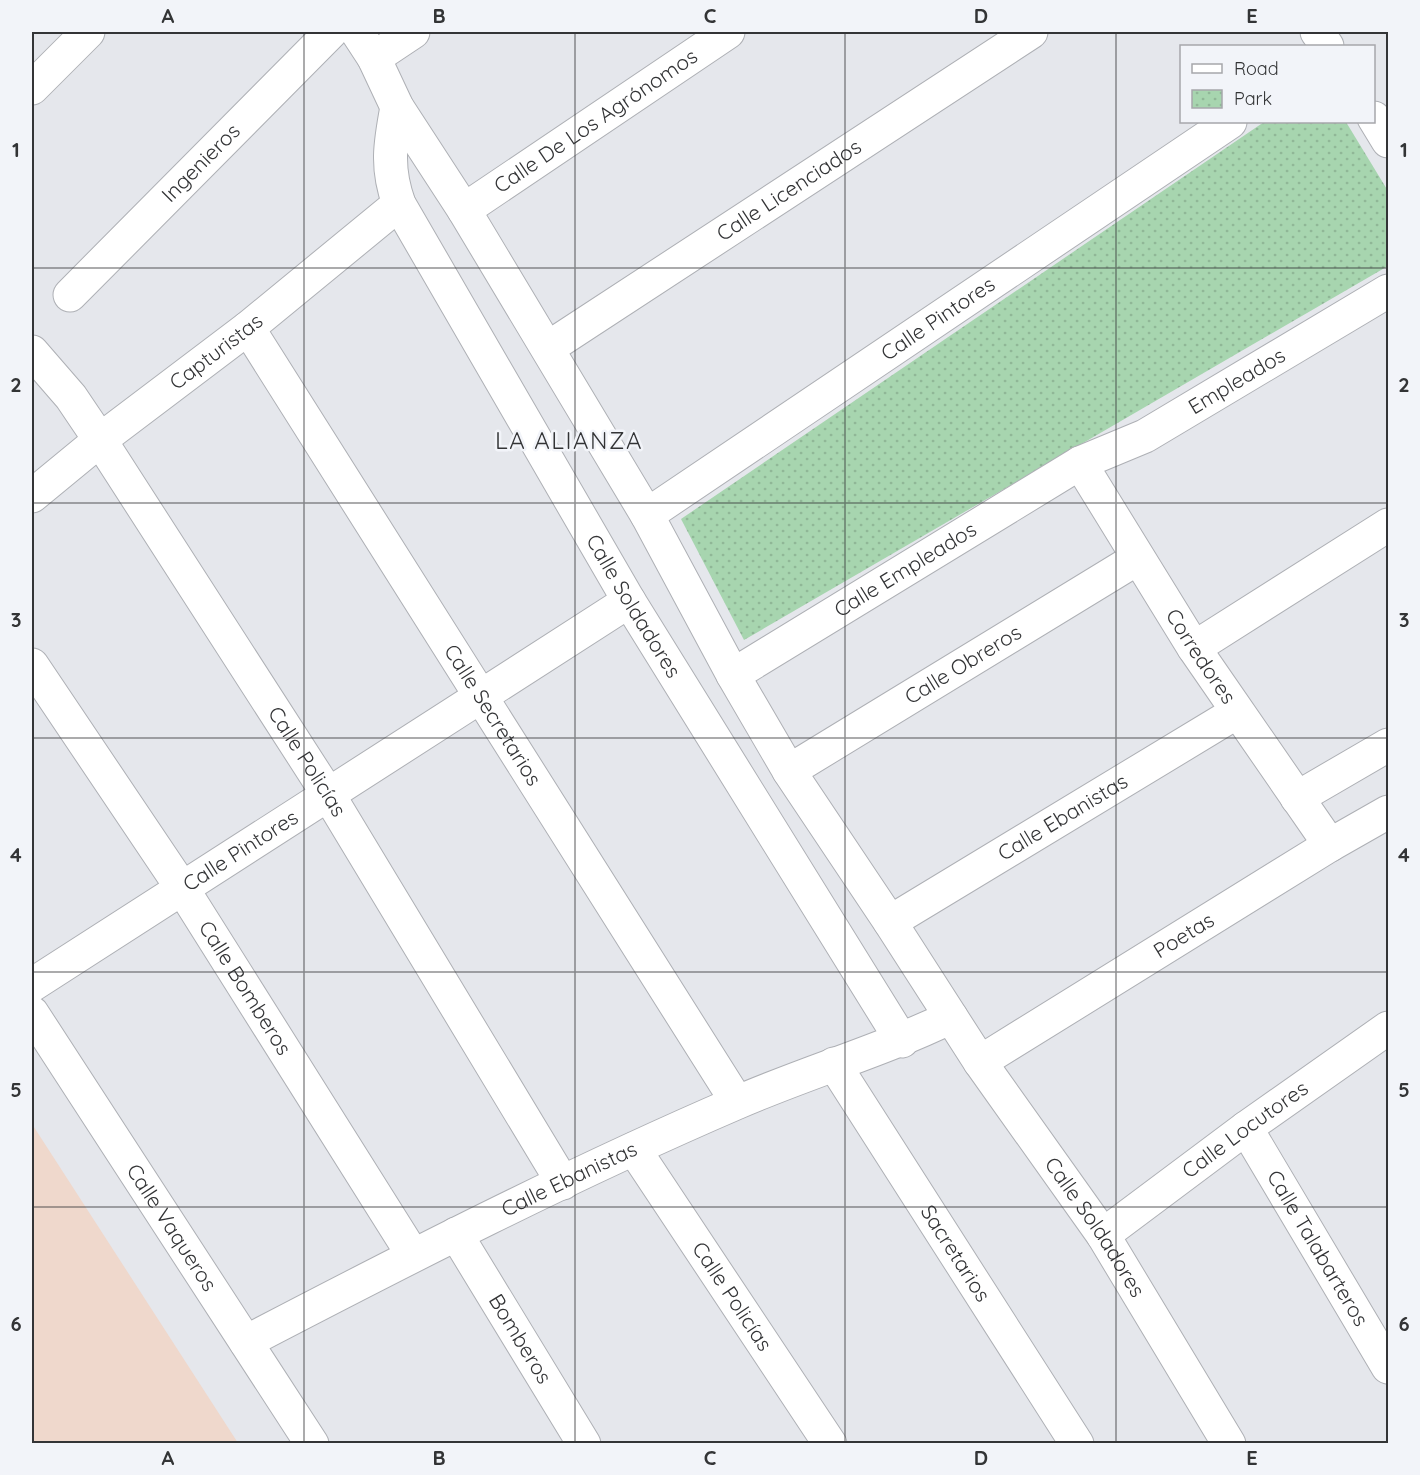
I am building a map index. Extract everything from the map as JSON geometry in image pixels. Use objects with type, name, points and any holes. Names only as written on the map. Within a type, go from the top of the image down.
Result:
[{"type":"street","points":[[32,88],[88,32]]},
{"type":"street","name":"Ingenieros","points":[[70,295],[331,32]]},
{"type":"street","points":[[366,44],[413,32]]},
{"type":"street","name":"Calle De Los Agrónomos","points":[[464,210],[728,32]]},
{"type":"street","name":"Calle Licenciados","points":[[548,348],[1031,32]]},
{"type":"street","points":[[1317,32],[1326,45]]},
{"type":"street","name":"Calle Soldadores","points":[[366,44],[398,107],[464,210],[647,515],[733,675],[789,771],[980,1062],[1103,1235],[1228,1443]]},
{"type":"street","name":"Calle Soldadores","points":[[398,107],[390,145],[390,179],[399,204],[629,601],[902,1041]]},
{"type":"street","points":[[1375,120],[1389,141]]},
{"type":"street","name":"Calle Pintores","points":[[647,515],[1229,123]]},
{"type":"street","name":"Capturistas","points":[[32,496],[100,440],[248,328],[399,204]]},
{"type":"street","name":"Empleados","points":[[1080,463],[1145,436],[1389,291]]},
{"type":"street","name":"Calle Secretarios","points":[[248,328],[737,1102]]},
{"type":"street","name":"Calle Policías","points":[[32,352],[71,397],[100,440],[328,794],[563,1183]]},
{"type":"street","name":"Corredores","points":[[1080,463],[1194,648],[1330,844]]},
{"type":"street","name":"Calle Empleados","points":[[733,675],[1080,463]]},
{"type":"street","points":[[1194,648],[1389,525]]},
{"type":"street","name":"Calle Obreros","points":[[789,771],[1138,558]]},
{"type":"street","name":"Calle Pintores","points":[[32,985],[629,601]]},
{"type":"street","name":"Calle Bomberos","points":[[32,664],[182,888],[412,1255]]},
{"type":"street","name":"Calle Ebanistas","points":[[890,922],[1237,712]]},
{"type":"street","points":[[1298,798],[1389,746]]},
{"type":"street","name":"Poetas","points":[[980,1062],[1330,844],[1389,812]]},
{"type":"street","name":"Calle Vaqueros","points":[[32,1013],[312,1443]]},
{"type":"street","points":[[902,1041],[951,1017]]},
{"type":"street","name":"Calle Locutores","points":[[1103,1235],[1246,1128],[1389,1028]]},
{"type":"street","name":"Calle Ebanistas","points":[[246,1342],[412,1255],[634,1149],[737,1102],[834,1064],[902,1041]]},
{"type":"street","name":"Sacretarios","points":[[834,1064],[1077,1443]]},
{"type":"street","name":"Calle Talabarteros","points":[[1246,1128],[1389,1367]]},
{"type":"street","name":"Calle Policías","points":[[634,1149],[830,1443]]},
{"type":"street","name":"Bomberos","points":[[456,1234],[584,1443]]},
{"type":"shaded area","points":[[32,1124],[238,1443],[32,1443]]},
{"type":"green space","points":[[1263,123],[1347,123],[1388,191],[1388,266],[744,640],[681,519]]},
{"type":"district","name":"LA ALIANZA","points":[[569,441]]}]
